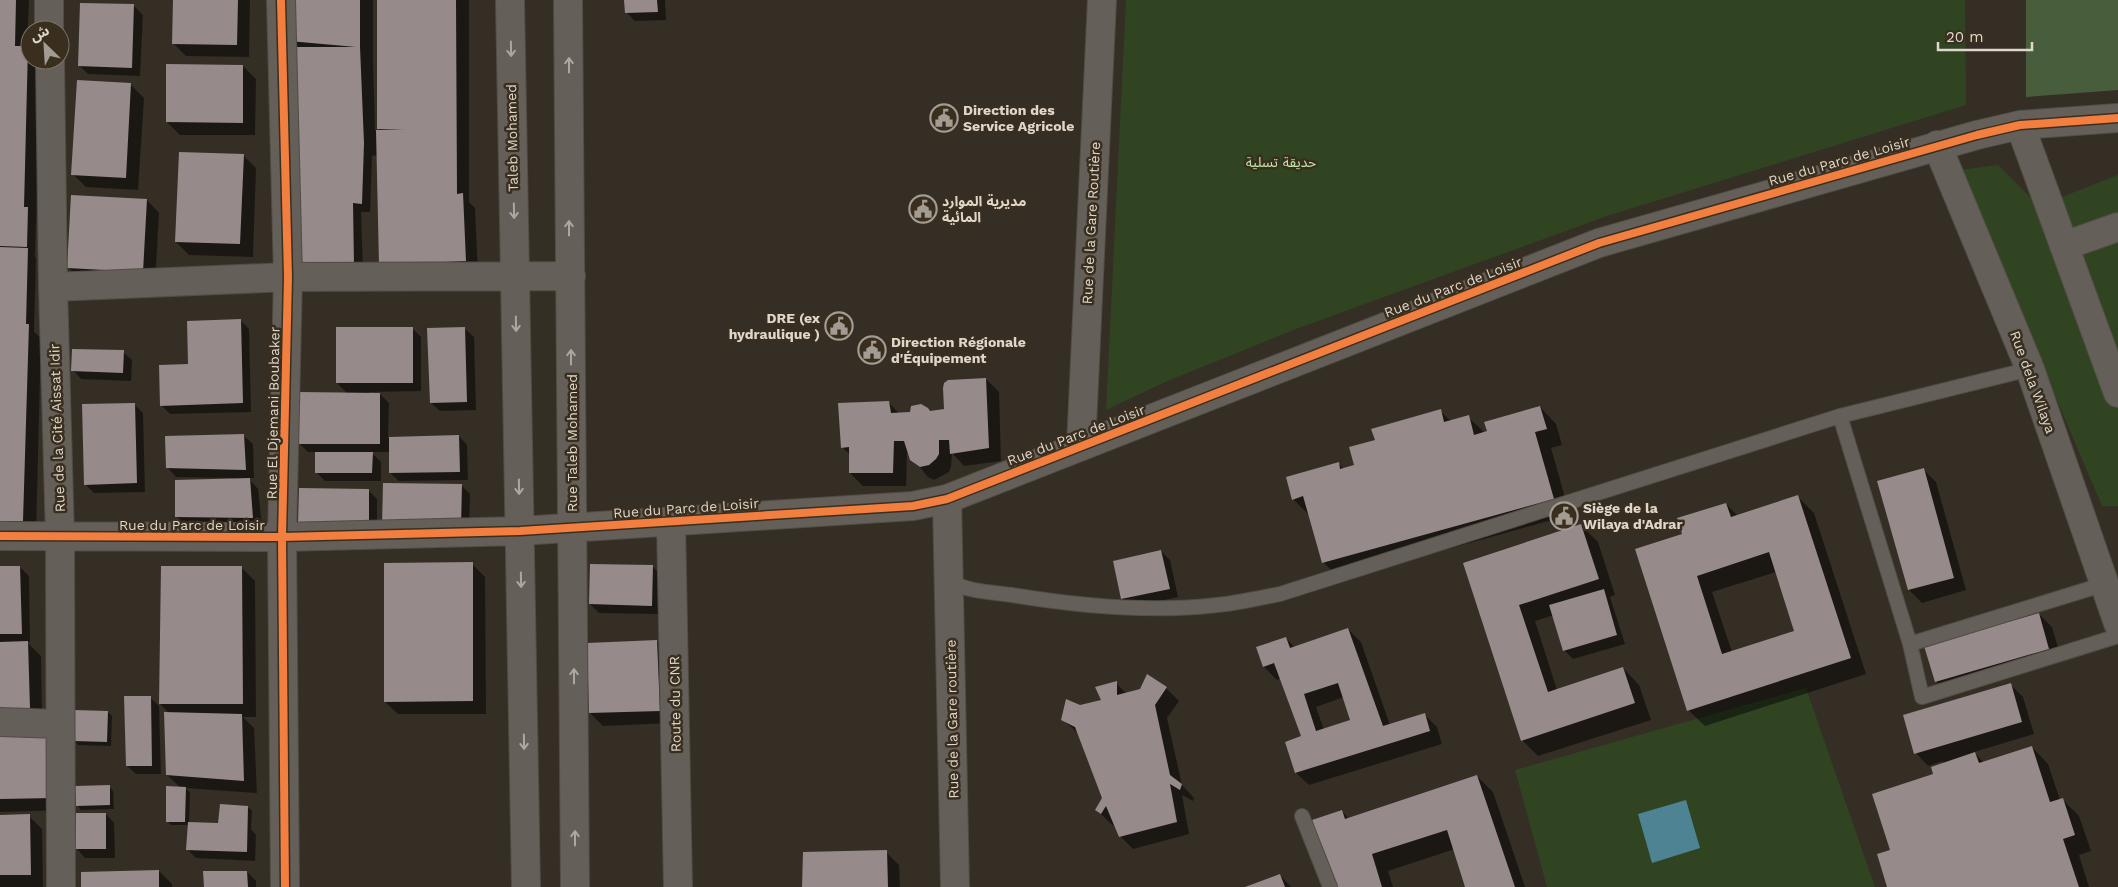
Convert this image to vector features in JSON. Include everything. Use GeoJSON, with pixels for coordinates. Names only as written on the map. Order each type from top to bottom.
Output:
{"type":"FeatureCollection","features":[{"type":"Feature","properties":{"kind":"street"},"geometry":{"type":"LineString","coordinates":[[49,0],[49,20]]}},
{"type":"Feature","properties":{"kind":"street","name":"Rue El Djemani Boubaker"},"geometry":{"type":"LineString","coordinates":[[281,0],[288,277],[282,537],[285,887]]}},
{"type":"Feature","properties":{"kind":"street","name":"Taleb Mohamed"},"geometry":{"type":"LineString","coordinates":[[510,0],[515,275]]}},
{"type":"Feature","properties":{"kind":"street","name":"Rue Taleb Mohamed"},"geometry":{"type":"LineString","coordinates":[[568,0],[575,887]]}},
{"type":"Feature","properties":{"kind":"street","name":"Rue de la Gare Routière"},"geometry":{"type":"LineString","coordinates":[[1081,446],[1102,0]]}},
{"type":"Feature","properties":{"kind":"street","name":"Rue de la Cité Aissat Idir"},"geometry":{"type":"LineString","coordinates":[[50,70],[53,287],[60,537],[61,887]]}},
{"type":"Feature","properties":{"kind":"street","name":"Rue du Parc de Loisir"},"geometry":{"type":"LineString","coordinates":[[0,536],[282,537],[520,531],[913,506],[947,499],[1599,243],[1937,145],[2020,125],[2118,118]]}},
{"type":"Feature","properties":{"kind":"street"},"geometry":{"type":"LineString","coordinates":[[2020,125],[2118,393]]}},
{"type":"Feature","properties":{"kind":"street","name":"Rue dela Wilaya"},"geometry":{"type":"LineString","coordinates":[[1937,145],[2030,369],[2118,623]]}},
{"type":"Feature","properties":{"kind":"street"},"geometry":{"type":"LineString","coordinates":[[2064,246],[2118,227]]}},
{"type":"Feature","properties":{"kind":"street"},"geometry":{"type":"LineString","coordinates":[[515,275],[526,887]]}},
{"type":"Feature","properties":{"kind":"street"},"geometry":{"type":"LineString","coordinates":[[53,287],[288,277],[571,276]]}},
{"type":"Feature","properties":{"kind":"street","name":"Rue de la Gare routière"},"geometry":{"type":"LineString","coordinates":[[947,499],[955,887]]}},
{"type":"Feature","properties":{"kind":"street","name":"Route du CNR"},"geometry":{"type":"LineString","coordinates":[[671,522],[678,887]]}},
{"type":"Feature","properties":{"kind":"street"},"geometry":{"type":"LineString","coordinates":[[0,722],[60,724]]}},
{"type":"Feature","properties":{"kind":"lane"},"geometry":{"type":"LineString","coordinates":[[949,581],[964,589],[1036,599],[1156,608],[1216,606],[1280,594],[1840,416],[2030,369]]}},
{"type":"Feature","properties":{"kind":"lane"},"geometry":{"type":"LineString","coordinates":[[1840,416],[1910,644],[1922,697],[2118,636]]}},
{"type":"Feature","properties":{"kind":"lane"},"geometry":{"type":"LineString","coordinates":[[1910,644],[2105,584]]}},
{"type":"Feature","properties":{"kind":"lane"},"geometry":{"type":"LineString","coordinates":[[1302,816],[1330,887]]}},
{"type":"Feature","properties":{"kind":"green space","name":"حديقة تسلية"},"geometry":{"type":"Polygon","coordinates":[[[1126,0],[1965,0],[1966,105],[1607,216],[1296,329],[1165,382],[1106,410],[1126,0]]]}},
{"type":"Feature","properties":{"kind":"green space"},"geometry":{"type":"Polygon","coordinates":[[[2026,0],[2118,0],[2118,90],[2026,97],[2026,0]]]}},
{"type":"Feature","properties":{"kind":"green space"},"geometry":{"type":"Polygon","coordinates":[[[1998,165],[2039,206],[2118,175],[2118,506],[2102,506],[1959,170],[1998,165]]]}},
{"type":"Feature","properties":{"kind":"green space"},"geometry":{"type":"Polygon","coordinates":[[[1806,688],[1875,887],[1547,887],[1515,770],[1806,688]]]}},
{"type":"Feature","properties":{"kind":"water"},"geometry":{"type":"Polygon","coordinates":[[[1686,800],[1700,848],[1652,863],[1638,814],[1686,800]]]}},
{"type":"Feature","properties":{"kind":"building"},"geometry":{"type":"Polygon","coordinates":[[[0,0],[16,0],[15,46],[20,46],[20,70],[27,70],[24,207],[28,207],[27,247],[0,246],[0,0]]]}},
{"type":"Feature","properties":{"kind":"building"},"geometry":{"type":"Polygon","coordinates":[[[173,0],[238,0],[237,45],[172,44],[173,0]]]}},
{"type":"Feature","properties":{"kind":"building"},"geometry":{"type":"Polygon","coordinates":[[[290,0],[360,0],[364,143],[362,204],[353,203],[354,265],[295,267],[289,47],[356,47],[289,41],[290,0]]]}},
{"type":"Feature","properties":{"kind":"building"},"geometry":{"type":"Polygon","coordinates":[[[377,0],[456,0],[457,194],[463,193],[466,261],[379,265],[376,130],[404,129],[377,129],[377,0]]]}},
{"type":"Feature","properties":{"kind":"building"},"geometry":{"type":"Polygon","coordinates":[[[624,0],[657,0],[658,12],[625,13],[624,0]]]}},
{"type":"Feature","properties":{"kind":"building"},"geometry":{"type":"Polygon","coordinates":[[[80,3],[134,4],[132,68],[78,66],[80,3]]]}},
{"type":"Feature","properties":{"kind":"building"},"geometry":{"type":"Polygon","coordinates":[[[166,64],[243,65],[243,123],[166,122],[166,64]]]}},
{"type":"Feature","properties":{"kind":"building"},"geometry":{"type":"Polygon","coordinates":[[[77,80],[131,83],[126,178],[71,175],[77,80]]]}},
{"type":"Feature","properties":{"kind":"building"},"geometry":{"type":"Polygon","coordinates":[[[179,152],[244,154],[240,244],[175,242],[179,152]]]}},
{"type":"Feature","properties":{"kind":"building"},"geometry":{"type":"Polygon","coordinates":[[[71,195],[147,199],[143,272],[67,268],[71,195]]]}},
{"type":"Feature","properties":{"kind":"building"},"geometry":{"type":"Polygon","coordinates":[[[0,247],[28,248],[26,324],[29,324],[23,521],[0,521],[0,247]]]}},
{"type":"Feature","properties":{"kind":"building"},"geometry":{"type":"Polygon","coordinates":[[[241,319],[243,403],[160,406],[159,365],[188,364],[187,321],[241,319]]]}},
{"type":"Feature","properties":{"kind":"building"},"geometry":{"type":"Polygon","coordinates":[[[336,327],[413,327],[413,383],[336,383],[336,327]]]}},
{"type":"Feature","properties":{"kind":"building"},"geometry":{"type":"Polygon","coordinates":[[[465,327],[467,402],[430,403],[427,328],[465,327]]]}},
{"type":"Feature","properties":{"kind":"building"},"geometry":{"type":"Polygon","coordinates":[[[72,349],[124,350],[123,373],[71,371],[72,349]]]}},
{"type":"Feature","properties":{"kind":"building"},"geometry":{"type":"Polygon","coordinates":[[[986,378],[989,448],[950,454],[949,440],[939,440],[939,454],[936,459],[929,465],[920,467],[910,460],[904,441],[894,441],[893,473],[849,473],[849,447],[841,448],[838,403],[889,401],[891,413],[910,412],[911,406],[921,404],[930,411],[944,409],[943,388],[944,383],[948,380],[986,378]]]}},
{"type":"Feature","properties":{"kind":"building"},"geometry":{"type":"Polygon","coordinates":[[[298,392],[380,393],[380,444],[298,444],[298,392]]]}},
{"type":"Feature","properties":{"kind":"building"},"geometry":{"type":"Polygon","coordinates":[[[135,403],[137,483],[84,485],[82,404],[135,403]]]}},
{"type":"Feature","properties":{"kind":"building"},"geometry":{"type":"Polygon","coordinates":[[[1540,406],[1547,429],[1535,432],[1554,499],[1322,563],[1303,496],[1292,500],[1286,477],[1339,462],[1340,469],[1354,465],[1349,447],[1375,440],[1371,429],[1441,409],[1444,422],[1469,415],[1474,435],[1487,431],[1484,422],[1540,406]]]}},
{"type":"Feature","properties":{"kind":"building"},"geometry":{"type":"Polygon","coordinates":[[[244,434],[246,470],[166,468],[165,436],[244,434]]]}},
{"type":"Feature","properties":{"kind":"building"},"geometry":{"type":"Polygon","coordinates":[[[459,435],[460,472],[389,473],[389,437],[459,435]]]}},
{"type":"Feature","properties":{"kind":"building"},"geometry":{"type":"Polygon","coordinates":[[[315,452],[373,452],[372,473],[315,473],[315,452]]]}},
{"type":"Feature","properties":{"kind":"building"},"geometry":{"type":"Polygon","coordinates":[[[1924,468],[1954,578],[1908,590],[1877,481],[1924,468]]]}},
{"type":"Feature","properties":{"kind":"building"},"geometry":{"type":"Polygon","coordinates":[[[250,478],[253,518],[175,517],[175,480],[250,478]]]}},
{"type":"Feature","properties":{"kind":"building"},"geometry":{"type":"Polygon","coordinates":[[[383,483],[462,484],[461,528],[382,527],[383,483]]]}},
{"type":"Feature","properties":{"kind":"building"},"geometry":{"type":"Polygon","coordinates":[[[299,488],[369,489],[369,526],[298,525],[299,488]]]}},
{"type":"Feature","properties":{"kind":"building"},"geometry":{"type":"Polygon","coordinates":[[[1798,495],[1851,658],[1687,711],[1635,549],[1682,534],[1677,518],[1726,503],[1731,517],[1798,495]],[[1769,552],[1697,576],[1722,654],[1794,631],[1769,552]]]}},
{"type":"Feature","properties":{"kind":"building"},"geometry":{"type":"Polygon","coordinates":[[[1581,524],[1599,579],[1519,605],[1548,692],[1623,667],[1635,703],[1521,741],[1463,563],[1581,524]]]}},
{"type":"Feature","properties":{"kind":"building"},"geometry":{"type":"Polygon","coordinates":[[[1161,550],[1170,589],[1121,599],[1113,561],[1161,550]]]}},
{"type":"Feature","properties":{"kind":"building"},"geometry":{"type":"Polygon","coordinates":[[[473,562],[473,701],[384,702],[384,563],[473,562]]]}},
{"type":"Feature","properties":{"kind":"building"},"geometry":{"type":"Polygon","coordinates":[[[590,564],[653,565],[652,606],[589,604],[590,564]]]}},
{"type":"Feature","properties":{"kind":"building"},"geometry":{"type":"Polygon","coordinates":[[[0,566],[20,566],[22,634],[0,634],[0,566]]]}},
{"type":"Feature","properties":{"kind":"building"},"geometry":{"type":"Polygon","coordinates":[[[161,566],[242,566],[243,704],[159,704],[161,566]]]}},
{"type":"Feature","properties":{"kind":"building"},"geometry":{"type":"Polygon","coordinates":[[[1604,589],[1617,635],[1563,651],[1549,605],[1604,589]]]}},
{"type":"Feature","properties":{"kind":"building"},"geometry":{"type":"Polygon","coordinates":[[[2039,613],[2049,649],[1935,682],[1924,646],[2039,613]]]}},
{"type":"Feature","properties":{"kind":"building"},"geometry":{"type":"Polygon","coordinates":[[[1348,628],[1383,726],[1425,713],[1430,731],[1295,773],[1285,742],[1301,736],[1274,663],[1263,667],[1256,647],[1286,637],[1290,648],[1348,628]],[[1338,683],[1304,694],[1316,731],[1350,720],[1338,683]]]}},
{"type":"Feature","properties":{"kind":"building"},"geometry":{"type":"Polygon","coordinates":[[[657,640],[660,711],[589,713],[587,643],[657,640]]]}},
{"type":"Feature","properties":{"kind":"building"},"geometry":{"type":"Polygon","coordinates":[[[28,641],[30,709],[0,709],[0,642],[28,641]]]}},
{"type":"Feature","properties":{"kind":"building"},"geometry":{"type":"Polygon","coordinates":[[[1147,674],[1167,687],[1155,705],[1170,775],[1182,784],[1180,790],[1170,784],[1177,822],[1119,837],[1106,806],[1101,814],[1095,810],[1102,798],[1075,727],[1061,720],[1066,699],[1080,705],[1101,700],[1095,687],[1117,681],[1117,695],[1140,689],[1147,674]]]}},
{"type":"Feature","properties":{"kind":"building"},"geometry":{"type":"Polygon","coordinates":[[[2011,683],[2022,722],[1914,754],[1903,715],[2011,683]]]}},
{"type":"Feature","properties":{"kind":"building"},"geometry":{"type":"Polygon","coordinates":[[[124,696],[151,696],[152,766],[126,766],[124,696]]]}},
{"type":"Feature","properties":{"kind":"building"},"geometry":{"type":"Polygon","coordinates":[[[74,710],[108,711],[107,742],[73,741],[74,710]]]}},
{"type":"Feature","properties":{"kind":"building"},"geometry":{"type":"Polygon","coordinates":[[[164,712],[242,714],[244,781],[166,775],[164,712]]]}},
{"type":"Feature","properties":{"kind":"building"},"geometry":{"type":"Polygon","coordinates":[[[54,730],[55,798],[0,799],[0,731],[54,730]]]}},
{"type":"Feature","properties":{"kind":"building"},"geometry":{"type":"Polygon","coordinates":[[[2032,746],[2050,802],[2063,798],[2075,835],[2063,839],[2079,887],[1887,887],[1877,854],[1890,850],[1872,794],[1933,774],[1931,767],[1975,752],[1979,763],[2032,746]]]}},
{"type":"Feature","properties":{"kind":"building"},"geometry":{"type":"Polygon","coordinates":[[[1477,775],[1515,887],[1465,887],[1447,830],[1372,854],[1382,887],[1335,887],[1312,820],[1342,810],[1345,819],[1477,775]]]}},
{"type":"Feature","properties":{"kind":"building"},"geometry":{"type":"Polygon","coordinates":[[[110,785],[110,805],[76,806],[75,786],[110,785]]]}},
{"type":"Feature","properties":{"kind":"building"},"geometry":{"type":"Polygon","coordinates":[[[166,786],[186,787],[185,822],[166,822],[166,786]]]}},
{"type":"Feature","properties":{"kind":"building"},"geometry":{"type":"Polygon","coordinates":[[[220,804],[248,806],[247,852],[186,850],[188,822],[218,823],[220,804]]]}},
{"type":"Feature","properties":{"kind":"building"},"geometry":{"type":"Polygon","coordinates":[[[76,813],[106,813],[106,849],[75,849],[76,813]]]}},
{"type":"Feature","properties":{"kind":"building"},"geometry":{"type":"Polygon","coordinates":[[[30,814],[31,875],[0,875],[0,815],[30,814]]]}},
{"type":"Feature","properties":{"kind":"building"},"geometry":{"type":"Polygon","coordinates":[[[887,850],[888,887],[802,887],[803,852],[887,850]]]}},
{"type":"Feature","properties":{"kind":"building"},"geometry":{"type":"Polygon","coordinates":[[[159,870],[159,887],[81,887],[81,872],[159,870]]]}},
{"type":"Feature","properties":{"kind":"building"},"geometry":{"type":"Polygon","coordinates":[[[203,871],[247,871],[248,887],[204,887],[203,871]]]}},
{"type":"Feature","properties":{"kind":"building"},"geometry":{"type":"Polygon","coordinates":[[[1280,874],[1285,887],[1245,887],[1280,874]]]}},
{"type":"Feature","properties":{"kind":"cycle path"},"geometry":{"type":"LineString","coordinates":[[281,0],[288,277],[282,537],[285,887]]}},
{"type":"Feature","properties":{"kind":"cycle path"},"geometry":{"type":"LineString","coordinates":[[0,536],[282,537],[520,531],[913,506],[947,499],[1599,243],[1977,135],[2020,125],[2118,118]]}},
{"type":"Feature","properties":{"kind":"place","name":"Direction des Service Agricole"},"geometry":{"type":"Point","coordinates":[944,118]}},
{"type":"Feature","properties":{"kind":"place","name":"مديرية الموارد المائية"},"geometry":{"type":"Point","coordinates":[923,209]}},
{"type":"Feature","properties":{"kind":"place","name":"DRE (ex hydraulique )"},"geometry":{"type":"Point","coordinates":[839,326]}},
{"type":"Feature","properties":{"kind":"place","name":"Direction Régionale d'Équipement"},"geometry":{"type":"Point","coordinates":[872,350]}},
{"type":"Feature","properties":{"kind":"place","name":"Siège de la Wilaya d'Adrar"},"geometry":{"type":"Point","coordinates":[1564,516]}}]}
